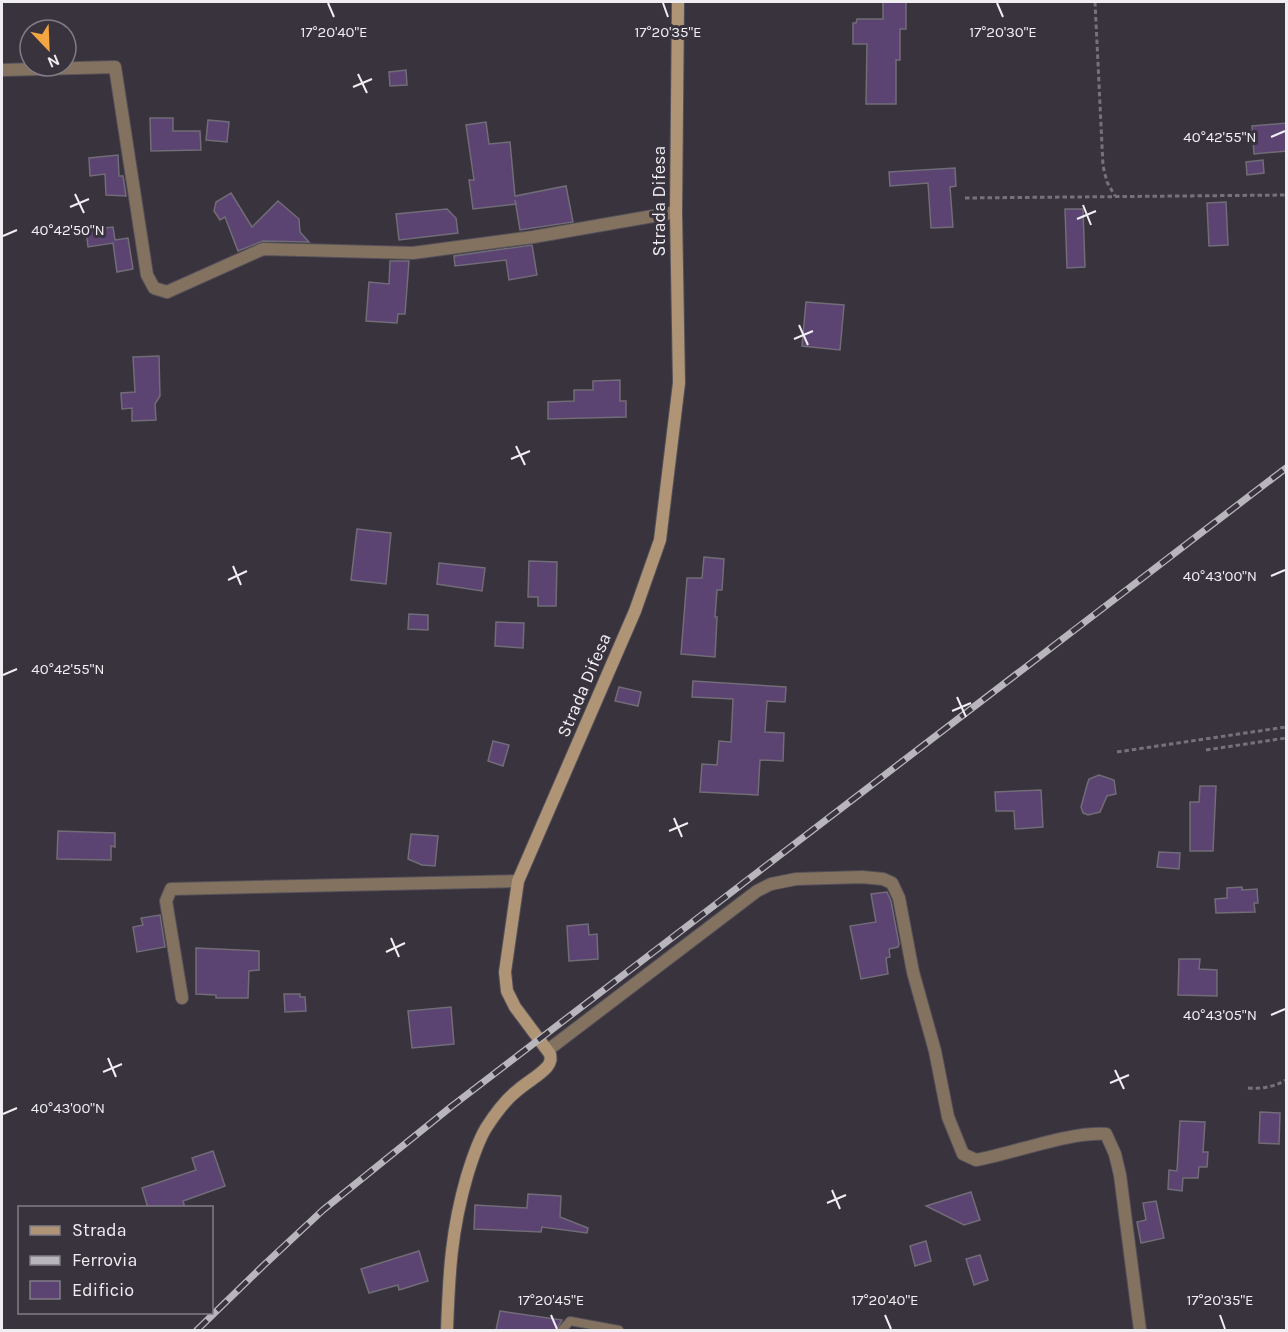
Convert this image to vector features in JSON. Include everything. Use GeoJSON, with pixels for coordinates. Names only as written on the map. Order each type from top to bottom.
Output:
{"type":"FeatureCollection","features":[{"type":"Feature","properties":{"kind":"street","name":"Strada Difesa"},"geometry":{"type":"LineString","coordinates":[[548,1050],[515,1007],[505,982],[518,881],[635,611],[660,540],[679,383],[676,212],[678,2]]}},
{"type":"Feature","properties":{"kind":"street"},"geometry":{"type":"LineString","coordinates":[[2,70],[115,67],[147,275],[154,288],[167,292],[264,249],[413,253],[533,237],[676,212]]}},
{"type":"Feature","properties":{"kind":"street"},"geometry":{"type":"LineString","coordinates":[[447,1330],[452,1236],[476,1149],[485,1129],[508,1098],[549,1065],[551,1060],[548,1050],[757,891],[771,884],[796,879],[862,877],[892,882],[899,898],[913,972],[935,1051],[948,1118],[963,1154],[976,1160],[1076,1136],[1106,1134],[1120,1175],[1140,1330]]}},
{"type":"Feature","properties":{"kind":"street"},"geometry":{"type":"LineString","coordinates":[[182,998],[166,901],[171,889],[518,881]]}},
{"type":"Feature","properties":{"kind":"lane"},"geometry":{"type":"LineString","coordinates":[[562,1330],[570,1321],[619,1330]]}},
{"type":"Feature","properties":{"kind":"path"},"geometry":{"type":"LineString","coordinates":[[1095,2],[1103,166],[1107,182],[1115,196]]}},
{"type":"Feature","properties":{"kind":"path"},"geometry":{"type":"LineString","coordinates":[[965,198],[1287,195]]}},
{"type":"Feature","properties":{"kind":"path"},"geometry":{"type":"LineString","coordinates":[[1117,752],[1287,727]]}},
{"type":"Feature","properties":{"kind":"path"},"geometry":{"type":"LineString","coordinates":[[1206,750],[1287,738]]}},
{"type":"Feature","properties":{"kind":"path"},"geometry":{"type":"LineString","coordinates":[[1248,1089],[1262,1089],[1287,1080]]}},
{"type":"Feature","properties":{"kind":"building"},"geometry":{"type":"Polygon","coordinates":[[[883,2],[906,2],[906,29],[900,29],[900,60],[896,60],[896,104],[866,104],[867,44],[853,44],[853,23],[856,23],[857,19],[883,19],[883,2]]]}},
{"type":"Feature","properties":{"kind":"building"},"geometry":{"type":"Polygon","coordinates":[[[406,70],[407,85],[390,86],[389,72],[406,70]]]}},
{"type":"Feature","properties":{"kind":"building"},"geometry":{"type":"Polygon","coordinates":[[[150,118],[173,118],[173,131],[200,131],[201,150],[151,151],[150,118]]]}},
{"type":"Feature","properties":{"kind":"building"},"geometry":{"type":"Polygon","coordinates":[[[208,120],[229,122],[227,142],[206,140],[208,120]]]}},
{"type":"Feature","properties":{"kind":"building"},"geometry":{"type":"Polygon","coordinates":[[[486,122],[489,144],[510,142],[515,196],[566,186],[573,222],[520,230],[516,204],[473,209],[469,180],[474,180],[466,125],[486,122]]]}},
{"type":"Feature","properties":{"kind":"building"},"geometry":{"type":"Polygon","coordinates":[[[1287,123],[1287,151],[1254,154],[1252,126],[1287,123]]]}},
{"type":"Feature","properties":{"kind":"building"},"geometry":{"type":"Polygon","coordinates":[[[118,155],[119,176],[123,176],[126,196],[106,195],[105,174],[90,176],[89,158],[118,155]]]}},
{"type":"Feature","properties":{"kind":"building"},"geometry":{"type":"Polygon","coordinates":[[[1263,160],[1264,173],[1247,175],[1246,162],[1263,160]]]}},
{"type":"Feature","properties":{"kind":"building"},"geometry":{"type":"Polygon","coordinates":[[[955,168],[956,186],[950,187],[953,227],[931,228],[928,183],[890,186],[889,172],[955,168]]]}},
{"type":"Feature","properties":{"kind":"building"},"geometry":{"type":"Polygon","coordinates":[[[231,193],[252,227],[278,201],[299,219],[300,232],[309,242],[263,241],[238,251],[225,217],[220,220],[214,211],[216,202],[231,193]]]}},
{"type":"Feature","properties":{"kind":"building"},"geometry":{"type":"Polygon","coordinates":[[[1226,202],[1228,245],[1209,246],[1207,203],[1226,202]]]}},
{"type":"Feature","properties":{"kind":"building"},"geometry":{"type":"Polygon","coordinates":[[[447,209],[456,218],[458,233],[399,240],[396,214],[447,209]]]}},
{"type":"Feature","properties":{"kind":"building"},"geometry":{"type":"Polygon","coordinates":[[[1065,209],[1083,209],[1085,267],[1067,268],[1065,209]]]}},
{"type":"Feature","properties":{"kind":"building"},"geometry":{"type":"Polygon","coordinates":[[[113,227],[115,240],[128,238],[133,269],[117,272],[113,243],[88,247],[86,230],[113,227]]]}},
{"type":"Feature","properties":{"kind":"building"},"geometry":{"type":"Polygon","coordinates":[[[532,245],[537,275],[509,280],[506,260],[455,266],[454,256],[532,245]]]}},
{"type":"Feature","properties":{"kind":"building"},"geometry":{"type":"Polygon","coordinates":[[[390,261],[409,261],[405,314],[398,314],[397,323],[366,321],[369,282],[389,284],[390,261]]]}},
{"type":"Feature","properties":{"kind":"building"},"geometry":{"type":"Polygon","coordinates":[[[806,302],[844,305],[840,350],[802,346],[806,302]]]}},
{"type":"Feature","properties":{"kind":"building"},"geometry":{"type":"Polygon","coordinates":[[[159,356],[160,396],[155,404],[156,420],[132,421],[132,408],[122,409],[121,393],[135,392],[133,357],[159,356]]]}},
{"type":"Feature","properties":{"kind":"building"},"geometry":{"type":"Polygon","coordinates":[[[620,380],[620,401],[626,401],[626,417],[548,419],[548,402],[574,401],[574,390],[593,390],[593,381],[620,380]]]}},
{"type":"Feature","properties":{"kind":"building"},"geometry":{"type":"Polygon","coordinates":[[[357,529],[391,533],[386,584],[351,580],[357,529]]]}},
{"type":"Feature","properties":{"kind":"building"},"geometry":{"type":"Polygon","coordinates":[[[704,557],[724,559],[722,590],[717,590],[715,657],[681,654],[687,578],[702,578],[704,557]]]}},
{"type":"Feature","properties":{"kind":"building"},"geometry":{"type":"Polygon","coordinates":[[[529,561],[557,562],[556,606],[538,606],[538,597],[528,597],[529,561]]]}},
{"type":"Feature","properties":{"kind":"building"},"geometry":{"type":"Polygon","coordinates":[[[439,563],[485,568],[482,591],[437,584],[439,563]]]}},
{"type":"Feature","properties":{"kind":"building"},"geometry":{"type":"Polygon","coordinates":[[[409,614],[428,615],[428,630],[408,629],[409,614]]]}},
{"type":"Feature","properties":{"kind":"building"},"geometry":{"type":"Polygon","coordinates":[[[496,622],[524,623],[523,648],[495,646],[496,622]]]}},
{"type":"Feature","properties":{"kind":"building"},"geometry":{"type":"Polygon","coordinates":[[[693,681],[786,687],[785,702],[767,701],[765,732],[784,733],[783,761],[760,760],[758,795],[700,792],[702,764],[717,765],[719,741],[731,742],[733,699],[692,697],[693,681]]]}},
{"type":"Feature","properties":{"kind":"building"},"geometry":{"type":"Polygon","coordinates":[[[619,687],[641,692],[638,706],[615,701],[619,687]]]}},
{"type":"Feature","properties":{"kind":"building"},"geometry":{"type":"Polygon","coordinates":[[[493,741],[509,745],[503,766],[488,761],[493,741]]]}},
{"type":"Feature","properties":{"kind":"building"},"geometry":{"type":"Polygon","coordinates":[[[1099,775],[1114,780],[1116,794],[1107,796],[1100,812],[1088,815],[1083,813],[1081,807],[1087,785],[1089,779],[1099,775]]]}},
{"type":"Feature","properties":{"kind":"building"},"geometry":{"type":"Polygon","coordinates":[[[1200,786],[1216,786],[1213,851],[1190,851],[1190,802],[1199,802],[1200,786]]]}},
{"type":"Feature","properties":{"kind":"building"},"geometry":{"type":"Polygon","coordinates":[[[1041,790],[1043,827],[1015,829],[1014,811],[996,811],[995,792],[1041,790]]]}},
{"type":"Feature","properties":{"kind":"building"},"geometry":{"type":"Polygon","coordinates":[[[58,831],[115,833],[115,847],[111,846],[111,860],[57,859],[58,831]]]}},
{"type":"Feature","properties":{"kind":"building"},"geometry":{"type":"Polygon","coordinates":[[[411,834],[438,836],[435,866],[422,865],[408,859],[411,834]]]}},
{"type":"Feature","properties":{"kind":"building"},"geometry":{"type":"Polygon","coordinates":[[[1159,852],[1180,853],[1179,869],[1157,867],[1159,852]]]}},
{"type":"Feature","properties":{"kind":"building"},"geometry":{"type":"Polygon","coordinates":[[[1242,887],[1242,890],[1257,889],[1258,903],[1254,903],[1255,912],[1216,913],[1215,899],[1227,898],[1227,888],[1242,887]]]}},
{"type":"Feature","properties":{"kind":"building"},"geometry":{"type":"Polygon","coordinates":[[[887,892],[891,901],[899,944],[898,947],[889,949],[890,957],[886,958],[888,974],[861,979],[850,926],[876,922],[871,894],[887,892]]]}},
{"type":"Feature","properties":{"kind":"building"},"geometry":{"type":"Polygon","coordinates":[[[160,915],[165,947],[137,952],[133,927],[143,925],[141,918],[160,915]]]}},
{"type":"Feature","properties":{"kind":"building"},"geometry":{"type":"Polygon","coordinates":[[[588,924],[589,935],[597,934],[598,959],[569,961],[567,926],[588,924]]]}},
{"type":"Feature","properties":{"kind":"building"},"geometry":{"type":"Polygon","coordinates":[[[196,948],[259,951],[259,970],[249,971],[248,998],[216,998],[216,995],[196,994],[196,948]]]}},
{"type":"Feature","properties":{"kind":"building"},"geometry":{"type":"Polygon","coordinates":[[[1179,959],[1200,959],[1199,969],[1217,970],[1217,996],[1178,995],[1179,959]]]}},
{"type":"Feature","properties":{"kind":"building"},"geometry":{"type":"Polygon","coordinates":[[[284,994],[300,994],[300,997],[305,997],[306,1011],[285,1012],[284,994]]]}},
{"type":"Feature","properties":{"kind":"building"},"geometry":{"type":"Polygon","coordinates":[[[451,1007],[454,1044],[412,1048],[408,1011],[451,1007]]]}},
{"type":"Feature","properties":{"kind":"building"},"geometry":{"type":"Polygon","coordinates":[[[1260,1112],[1280,1113],[1279,1144],[1259,1143],[1260,1112]]]}},
{"type":"Feature","properties":{"kind":"building"},"geometry":{"type":"Polygon","coordinates":[[[1180,1121],[1205,1122],[1203,1152],[1208,1152],[1207,1167],[1199,1167],[1198,1178],[1183,1178],[1182,1191],[1168,1189],[1169,1170],[1177,1171],[1180,1121]]]}},
{"type":"Feature","properties":{"kind":"building"},"geometry":{"type":"Polygon","coordinates":[[[213,1151],[225,1186],[183,1201],[184,1206],[147,1206],[142,1188],[196,1170],[192,1158],[213,1151]]]}},
{"type":"Feature","properties":{"kind":"building"},"geometry":{"type":"Polygon","coordinates":[[[971,1192],[980,1220],[964,1225],[926,1206],[971,1192]]]}},
{"type":"Feature","properties":{"kind":"building"},"geometry":{"type":"Polygon","coordinates":[[[528,1194],[561,1196],[560,1217],[588,1228],[587,1233],[542,1227],[541,1232],[474,1229],[475,1205],[527,1208],[528,1194]]]}},
{"type":"Feature","properties":{"kind":"building"},"geometry":{"type":"Polygon","coordinates":[[[1156,1201],[1164,1238],[1141,1243],[1137,1222],[1146,1220],[1143,1203],[1156,1201]]]}},
{"type":"Feature","properties":{"kind":"building"},"geometry":{"type":"Polygon","coordinates":[[[926,1241],[931,1261],[915,1266],[910,1246],[926,1241]]]}},
{"type":"Feature","properties":{"kind":"building"},"geometry":{"type":"Polygon","coordinates":[[[419,1251],[428,1281],[399,1290],[398,1285],[369,1293],[361,1269],[419,1251]]]}},
{"type":"Feature","properties":{"kind":"building"},"geometry":{"type":"Polygon","coordinates":[[[980,1255],[988,1280],[974,1285],[966,1259],[980,1255]]]}},
{"type":"Feature","properties":{"kind":"building"},"geometry":{"type":"Polygon","coordinates":[[[500,1311],[562,1320],[556,1330],[496,1330],[500,1311]]]}},
{"type":"Feature","properties":{"kind":"railway"},"geometry":{"type":"LineString","coordinates":[[197,1330],[323,1210],[452,1106],[1286,468]]}}]}
